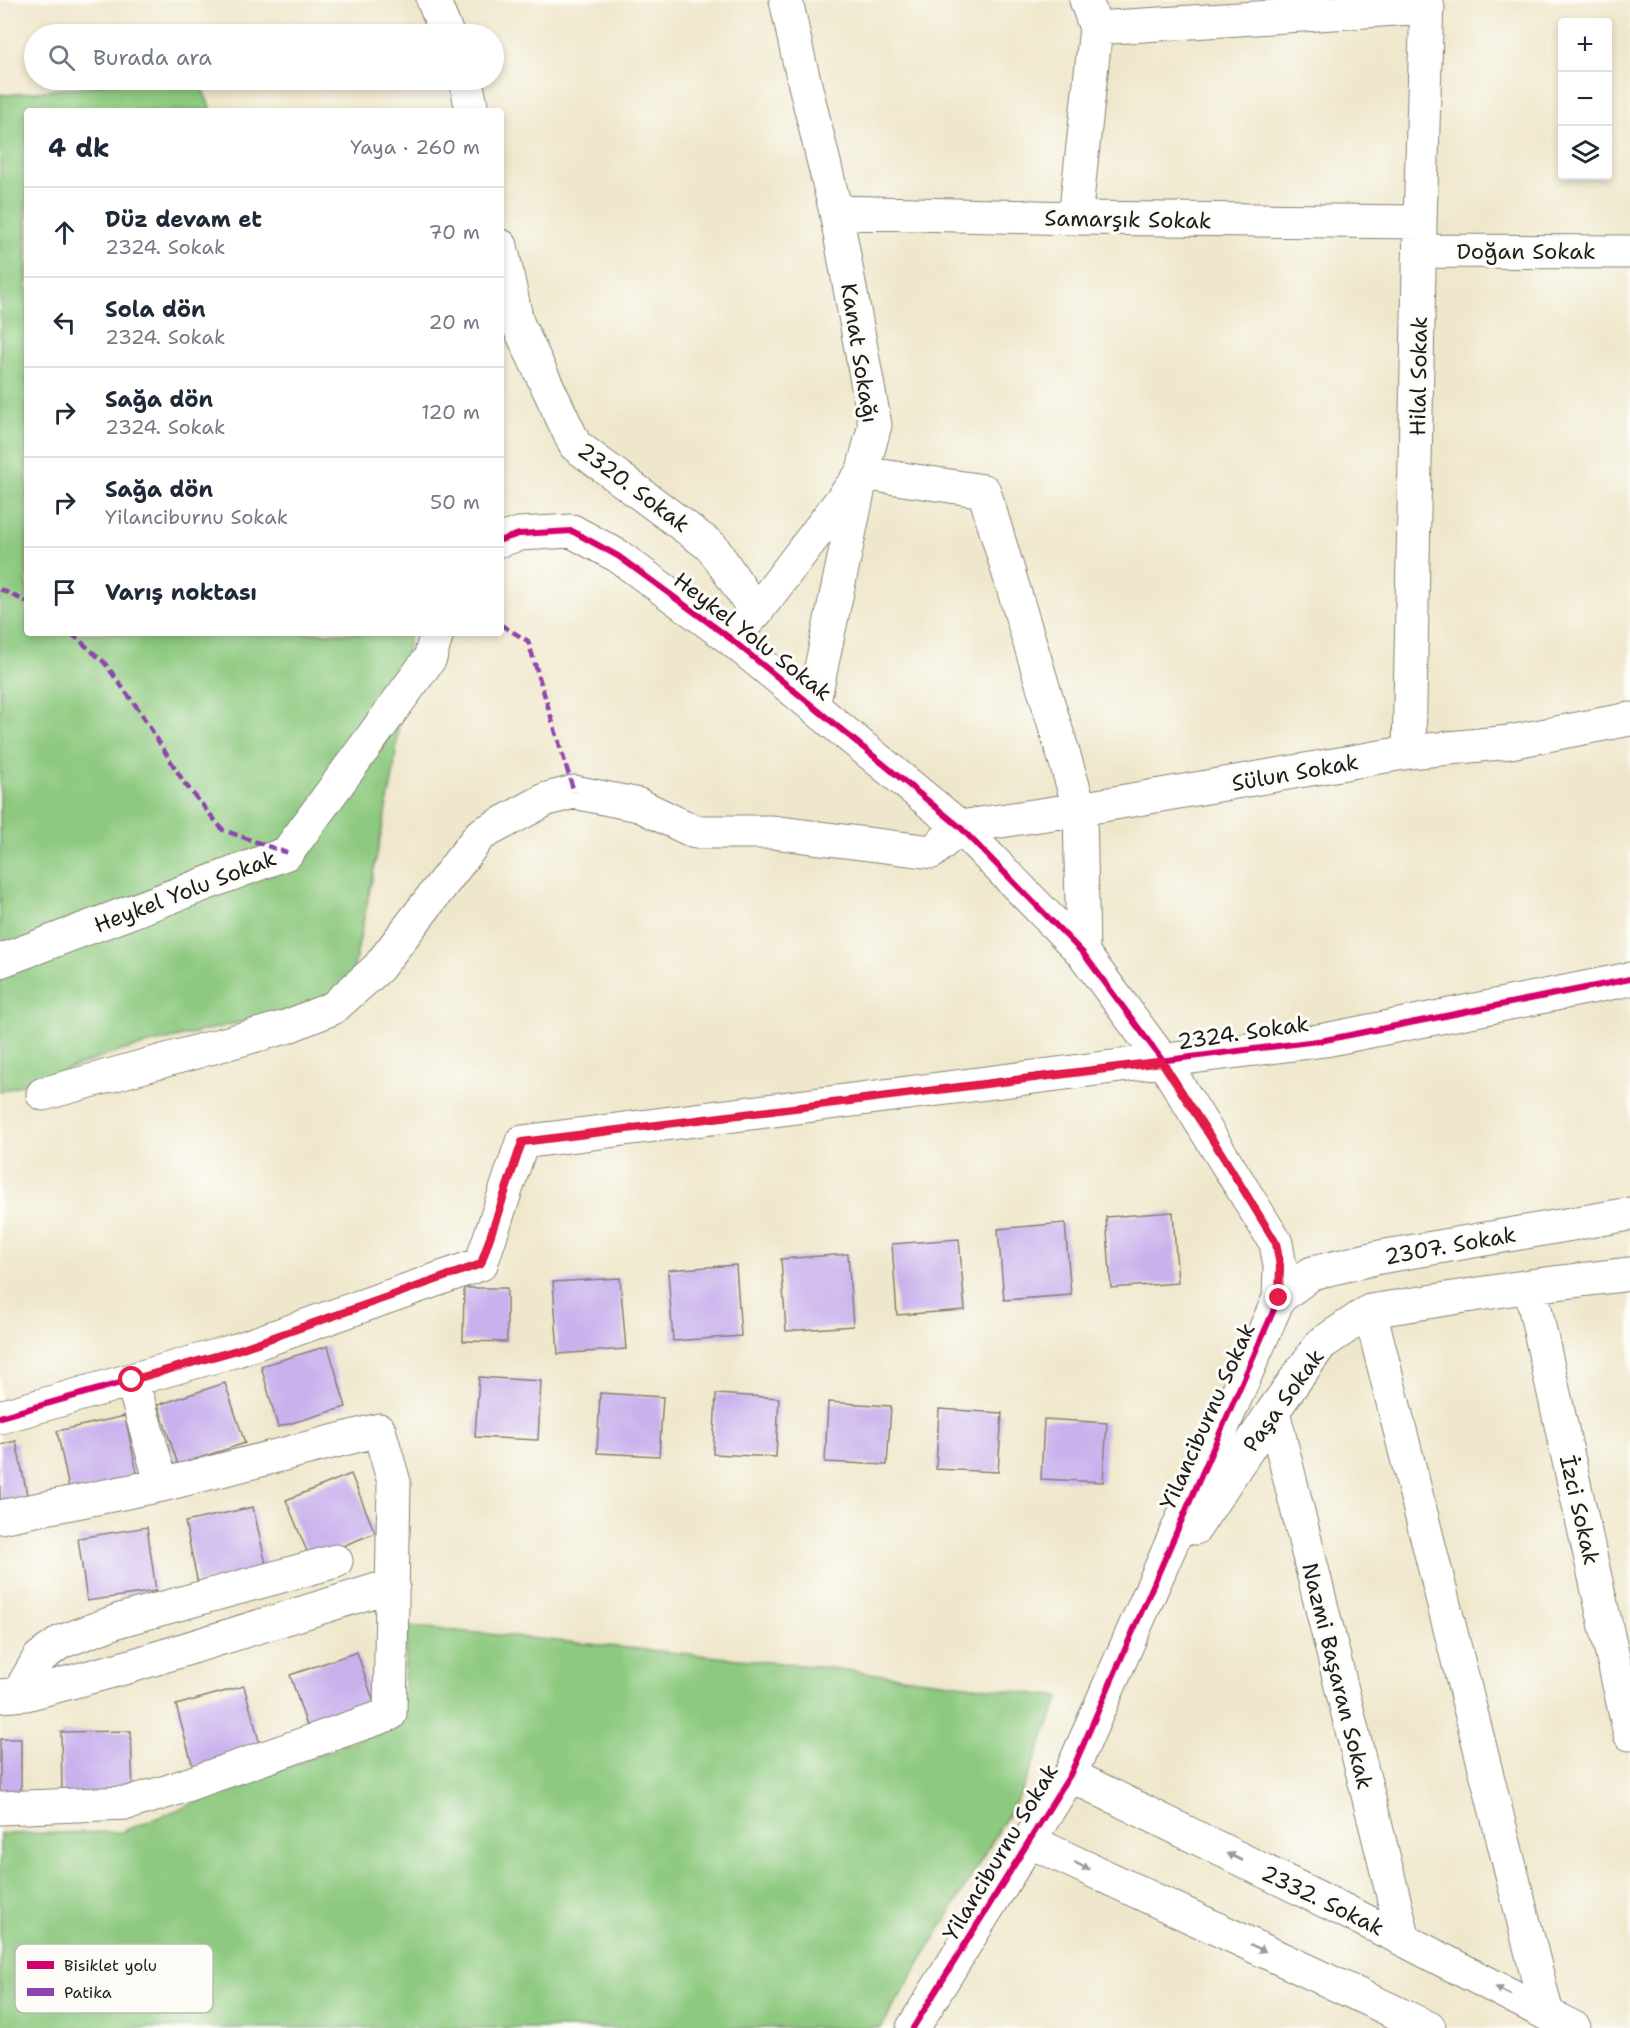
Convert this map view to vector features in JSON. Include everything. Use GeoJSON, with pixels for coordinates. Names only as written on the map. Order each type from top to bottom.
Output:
{"type":"FeatureCollection","features":[{"type":"Feature","properties":{"kind":"street"},"geometry":{"type":"LineString","coordinates":[[433,0],[443,24]]}},
{"type":"Feature","properties":{"kind":"street","name":"Kanat Sokağı"},"geometry":{"type":"LineString","coordinates":[[786,0],[836,212],[875,425],[862,472],[813,706]]}},
{"type":"Feature","properties":{"kind":"street"},"geometry":{"type":"LineString","coordinates":[[1256,18],[1286,0]]}},
{"type":"Feature","properties":{"kind":"street"},"geometry":{"type":"LineString","coordinates":[[1075,218],[1091,14],[1256,18],[1427,3]]}},
{"type":"Feature","properties":{"kind":"street","name":"Hilal Sokak"},"geometry":{"type":"LineString","coordinates":[[1409,752],[1427,3]]}},
{"type":"Feature","properties":{"kind":"street"},"geometry":{"type":"LineString","coordinates":[[468,90],[471,108]]}},
{"type":"Feature","properties":{"kind":"street","name":"Samarşık Sokak"},"geometry":{"type":"LineString","coordinates":[[836,212],[1075,218],[1421,237]]}},
{"type":"Feature","properties":{"kind":"street","name":"Doğan Sokak"},"geometry":{"type":"LineString","coordinates":[[1421,237],[1630,252]]}},
{"type":"Feature","properties":{"kind":"street","name":"2320. Sokak"},"geometry":{"type":"LineString","coordinates":[[504,260],[517,322],[575,445],[712,547],[756,612]]}},
{"type":"Feature","properties":{"kind":"street"},"geometry":{"type":"LineString","coordinates":[[731,639],[756,612],[862,472],[984,490],[1080,809],[1083,953]]}},
{"type":"Feature","properties":{"kind":"street","name":"Heykel Yolu Sokak"},"geometry":{"type":"LineString","coordinates":[[504,539],[519,534],[572,531],[618,556],[731,639],[960,827]]}},
{"type":"Feature","properties":{"kind":"street","name":"Heykel Yolu Sokak"},"geometry":{"type":"LineString","coordinates":[[0,961],[287,853],[430,658],[436,636]]}},
{"type":"Feature","properties":{"kind":"street","name":"Sülun Sokak"},"geometry":{"type":"LineString","coordinates":[[960,827],[1080,809],[1409,752],[1510,742],[1630,719]]}},
{"type":"Feature","properties":{"kind":"street"},"geometry":{"type":"LineString","coordinates":[[43,1094],[286,1027],[333,1008],[378,968],[480,835],[547,799],[574,792],[639,805],[695,832],[772,832],[932,852],[960,827]]}},
{"type":"Feature","properties":{"kind":"street","name":"Yilanciburnu Sokak"},"geometry":{"type":"LineString","coordinates":[[913,2028],[1070,1775],[1279,1298],[1280,1266],[1276,1243],[1162,1062],[1083,953],[960,827]]}},
{"type":"Feature","properties":{"kind":"street","name":"2324. Sokak"},"geometry":{"type":"LineString","coordinates":[[0,1417],[237,1350],[481,1264],[522,1142],[1325,1040],[1630,979]]}},
{"type":"Feature","properties":{"kind":"street","name":"2307. Sokak"},"geometry":{"type":"LineString","coordinates":[[1279,1298],[1312,1273],[1380,1257],[1630,1214]]}},
{"type":"Feature","properties":{"kind":"street","name":"Paşa Sokak"},"geometry":{"type":"LineString","coordinates":[[1145,1602],[1273,1411],[1321,1344],[1370,1311],[1530,1286],[1630,1274]]}},
{"type":"Feature","properties":{"kind":"street","name":"İzci Sokak"},"geometry":{"type":"LineString","coordinates":[[1530,1286],[1630,1734]]}},
{"type":"Feature","properties":{"kind":"street"},"geometry":{"type":"LineString","coordinates":[[1370,1311],[1561,2021]]}},
{"type":"Feature","properties":{"kind":"street"},"geometry":{"type":"LineString","coordinates":[[132,1380],[162,1485]]}},
{"type":"Feature","properties":{"kind":"street","name":"Nazmi Başaran Sokak"},"geometry":{"type":"LineString","coordinates":[[1273,1411],[1404,1940]]}},
{"type":"Feature","properties":{"kind":"street"},"geometry":{"type":"LineString","coordinates":[[0,1517],[162,1485],[379,1430],[394,1482],[390,1714],[169,1791],[128,1803],[0,1808]]}},
{"type":"Feature","properties":{"kind":"street"},"geometry":{"type":"LineString","coordinates":[[13,1695],[24,1684],[39,1658],[61,1642],[120,1620],[336,1561]]}},
{"type":"Feature","properties":{"kind":"street"},"geometry":{"type":"LineString","coordinates":[[13,1695],[131,1666],[393,1585]]}},
{"type":"Feature","properties":{"kind":"street","name":"2332. Sokak"},"geometry":{"type":"LineString","coordinates":[[1070,1775],[1404,1940],[1561,2021]]}},
{"type":"Feature","properties":{"kind":"street"},"geometry":{"type":"LineString","coordinates":[[1029,1841],[1429,2028]]}},
{"type":"Feature","properties":{"kind":"green space"},"geometry":{"type":"Polygon","coordinates":[[[52,90],[203,90],[211,108],[24,108],[24,636],[409,636],[393,776],[348,996],[121,1051],[0,1092],[0,94],[52,90]]]}},
{"type":"Feature","properties":{"kind":"green space"},"geometry":{"type":"Polygon","coordinates":[[[407,1626],[830,1668],[1060,1697],[1021,1793],[881,2028],[0,2028],[0,1834],[121,1832],[402,1722],[407,1626]]]}},
{"type":"Feature","properties":{"kind":"building"},"geometry":{"type":"Polygon","coordinates":[[[1173,1212],[1178,1283],[1111,1288],[1106,1217],[1173,1212]]]}},
{"type":"Feature","properties":{"kind":"building"},"geometry":{"type":"Polygon","coordinates":[[[1065,1223],[1071,1295],[1004,1300],[998,1229],[1065,1223]]]}},
{"type":"Feature","properties":{"kind":"building"},"geometry":{"type":"Polygon","coordinates":[[[959,1239],[965,1310],[897,1315],[892,1244],[959,1239]]]}},
{"type":"Feature","properties":{"kind":"building"},"geometry":{"type":"Polygon","coordinates":[[[848,1254],[853,1326],[786,1331],[781,1259],[848,1254]]]}},
{"type":"Feature","properties":{"kind":"building"},"geometry":{"type":"Polygon","coordinates":[[[736,1265],[741,1336],[673,1341],[668,1270],[736,1265]]]}},
{"type":"Feature","properties":{"kind":"building"},"geometry":{"type":"Polygon","coordinates":[[[620,1278],[626,1349],[558,1354],[553,1282],[620,1278]]]}},
{"type":"Feature","properties":{"kind":"building"},"geometry":{"type":"Polygon","coordinates":[[[464,1288],[507,1288],[507,1342],[463,1341],[464,1288]]]}},
{"type":"Feature","properties":{"kind":"building"},"geometry":{"type":"Polygon","coordinates":[[[328,1346],[346,1407],[278,1427],[261,1366],[328,1346]]]}},
{"type":"Feature","properties":{"kind":"building"},"geometry":{"type":"Polygon","coordinates":[[[479,1377],[541,1381],[538,1440],[475,1437],[479,1377]]]}},
{"type":"Feature","properties":{"kind":"building"},"geometry":{"type":"Polygon","coordinates":[[[225,1383],[245,1443],[178,1465],[158,1405],[225,1383]]]}},
{"type":"Feature","properties":{"kind":"building"},"geometry":{"type":"Polygon","coordinates":[[[600,1393],[663,1397],[659,1456],[597,1453],[600,1393]]]}},
{"type":"Feature","properties":{"kind":"building"},"geometry":{"type":"Polygon","coordinates":[[[716,1394],[779,1398],[776,1457],[713,1454],[716,1394]]]}},
{"type":"Feature","properties":{"kind":"building"},"geometry":{"type":"Polygon","coordinates":[[[828,1402],[891,1406],[887,1465],[825,1462],[828,1402]]]}},
{"type":"Feature","properties":{"kind":"building"},"geometry":{"type":"Polygon","coordinates":[[[939,1409],[1002,1413],[998,1472],[936,1469],[939,1409]]]}},
{"type":"Feature","properties":{"kind":"building"},"geometry":{"type":"Polygon","coordinates":[[[125,1416],[138,1478],[70,1493],[57,1431],[125,1416]]]}},
{"type":"Feature","properties":{"kind":"building"},"geometry":{"type":"Polygon","coordinates":[[[1044,1419],[1107,1423],[1103,1482],[1041,1479],[1044,1419]]]}},
{"type":"Feature","properties":{"kind":"building"},"geometry":{"type":"Polygon","coordinates":[[[16,1441],[29,1504],[0,1510],[0,1445],[16,1441]]]}},
{"type":"Feature","properties":{"kind":"building"},"geometry":{"type":"Polygon","coordinates":[[[351,1474],[375,1533],[310,1559],[286,1500],[351,1474]]]}},
{"type":"Feature","properties":{"kind":"building"},"geometry":{"type":"Polygon","coordinates":[[[253,1507],[267,1569],[198,1584],[185,1522],[253,1507]]]}},
{"type":"Feature","properties":{"kind":"building"},"geometry":{"type":"Polygon","coordinates":[[[147,1527],[156,1591],[87,1601],[78,1538],[147,1527]]]}},
{"type":"Feature","properties":{"kind":"building"},"geometry":{"type":"Polygon","coordinates":[[[357,1652],[377,1712],[310,1735],[290,1675],[357,1652]]]}},
{"type":"Feature","properties":{"kind":"building"},"geometry":{"type":"Polygon","coordinates":[[[244,1686],[261,1748],[193,1767],[176,1705],[244,1686]]]}},
{"type":"Feature","properties":{"kind":"building"},"geometry":{"type":"Polygon","coordinates":[[[131,1731],[133,1794],[62,1796],[61,1732],[131,1731]]]}},
{"type":"Feature","properties":{"kind":"building"},"geometry":{"type":"Polygon","coordinates":[[[0,1739],[21,1739],[21,1803],[0,1803],[0,1739]]]}},
{"type":"Feature","properties":{"kind":"marked path"},"geometry":{"type":"LineString","coordinates":[[0,589],[24,601]]}},
{"type":"Feature","properties":{"kind":"marked path"},"geometry":{"type":"LineString","coordinates":[[504,627],[528,641],[574,792]]}},
{"type":"Feature","properties":{"kind":"marked path"},"geometry":{"type":"LineString","coordinates":[[74,636],[104,662],[139,710],[185,784],[223,830],[287,853]]}},
{"type":"Feature","properties":{"kind":"cycle path"},"geometry":{"type":"LineString","coordinates":[[504,539],[519,534],[572,531],[618,556],[731,639],[960,827],[1083,953],[1163,1061],[1276,1243],[1280,1266],[1279,1298],[1070,1775],[913,2028]]}},
{"type":"Feature","properties":{"kind":"cycle path"},"geometry":{"type":"LineString","coordinates":[[0,1417],[237,1350],[481,1264],[522,1142],[1325,1040],[1630,979]]}},
{"type":"Feature","properties":{"kind":"route"},"geometry":{"type":"LineString","coordinates":[[132,1380],[237,1350],[481,1264],[522,1142],[1162,1062],[1276,1243],[1280,1266],[1279,1298]]}}]}
